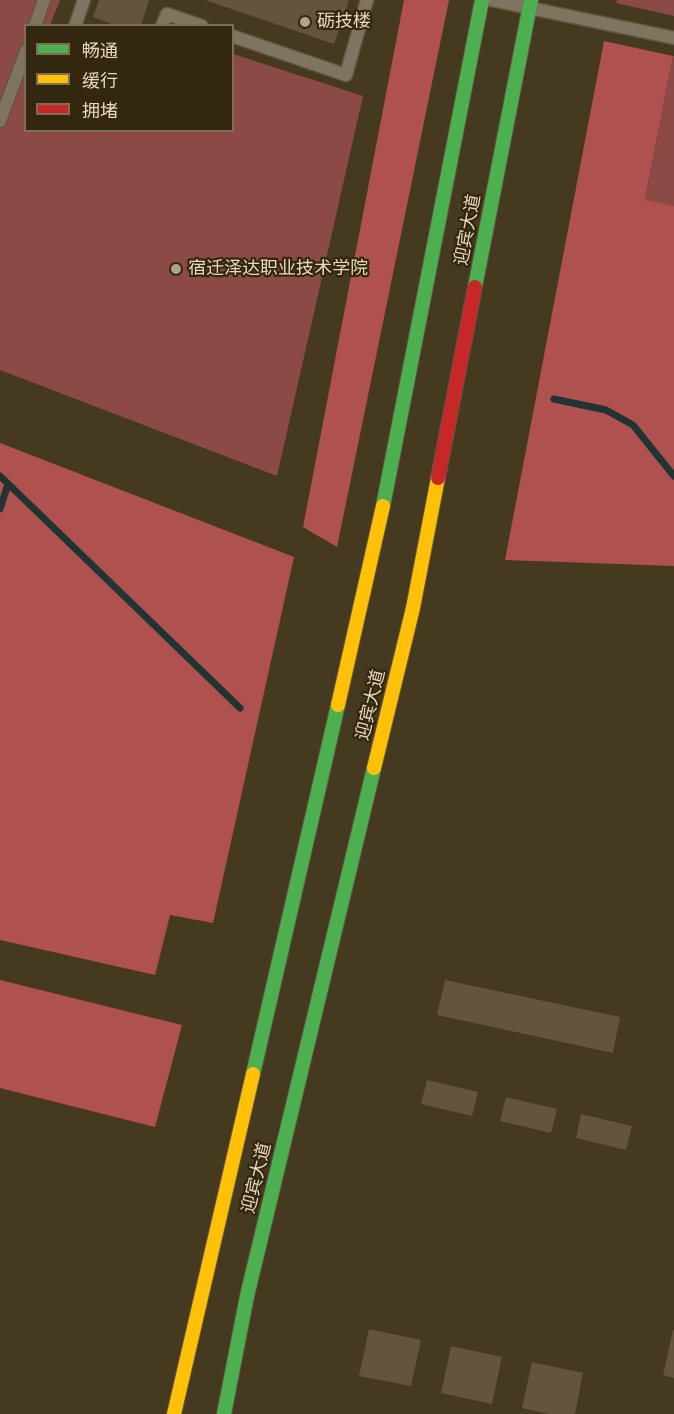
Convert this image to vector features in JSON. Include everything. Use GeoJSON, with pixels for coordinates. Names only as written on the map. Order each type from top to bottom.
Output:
{"type":"FeatureCollection","features":[{"type":"Feature","properties":{"kind":"highway","name":"迎宾大道"},"geometry":{"type":"LineString","coordinates":[[174,1414],[376,540],[482,0]]}},
{"type":"Feature","properties":{"kind":"highway","name":"迎宾大道"},"geometry":{"type":"LineString","coordinates":[[224,1414],[249,1285],[413,608],[531,4]]}},
{"type":"Feature","properties":{"kind":"lane"},"geometry":{"type":"LineString","coordinates":[[36,24],[44,0]]}},
{"type":"Feature","properties":{"kind":"lane"},"geometry":{"type":"LineString","coordinates":[[76,24],[84,0]]}},
{"type":"Feature","properties":{"kind":"lane"},"geometry":{"type":"LineString","coordinates":[[234,37],[346,75],[367,0]]}},
{"type":"Feature","properties":{"kind":"lane"},"geometry":{"type":"LineString","coordinates":[[491,0],[531,4],[674,38]]}},
{"type":"Feature","properties":{"kind":"lane"},"geometry":{"type":"LineString","coordinates":[[163,24],[167,14],[196,24]]}},
{"type":"Feature","properties":{"kind":"lane"},"geometry":{"type":"LineString","coordinates":[[0,121],[24,56]]}},
{"type":"Feature","properties":{"kind":"shaded area","name":"宿迁泽达职业技术学院"},"geometry":{"type":"Polygon","coordinates":[[[0,0],[60,0],[50,24],[24,24],[24,132],[234,132],[234,54],[363,96],[277,476],[0,370],[0,0]]]}},
{"type":"Feature","properties":{"kind":"shaded area"},"geometry":{"type":"Polygon","coordinates":[[[404,0],[449,0],[337,547],[303,527],[404,0]]]}},
{"type":"Feature","properties":{"kind":"shaded area"},"geometry":{"type":"Polygon","coordinates":[[[617,0],[674,0],[674,16],[616,3],[617,0]]]}},
{"type":"Feature","properties":{"kind":"shaded area"},"geometry":{"type":"Polygon","coordinates":[[[604,41],[673,56],[645,200],[674,206],[674,566],[505,560],[604,41]]]}},
{"type":"Feature","properties":{"kind":"shaded area"},"geometry":{"type":"Polygon","coordinates":[[[674,56],[674,206],[645,201],[674,56]]]}},
{"type":"Feature","properties":{"kind":"shaded area"},"geometry":{"type":"Polygon","coordinates":[[[0,443],[294,557],[213,923],[170,915],[155,975],[0,940],[0,443]]]}},
{"type":"Feature","properties":{"kind":"shaded area"},"geometry":{"type":"Polygon","coordinates":[[[0,980],[182,1025],[155,1127],[0,1088],[0,980]]]}},
{"type":"Feature","properties":{"kind":"building"},"geometry":{"type":"Polygon","coordinates":[[[99,0],[149,0],[142,24],[112,24],[93,17],[99,0]]]}},
{"type":"Feature","properties":{"kind":"building","name":"砺技楼"},"geometry":{"type":"Polygon","coordinates":[[[205,0],[349,0],[334,44],[205,0]]]}},
{"type":"Feature","properties":{"kind":"building"},"geometry":{"type":"Polygon","coordinates":[[[445,980],[620,1017],[613,1053],[437,1015],[445,980]]]}},
{"type":"Feature","properties":{"kind":"building"},"geometry":{"type":"Polygon","coordinates":[[[427,1080],[478,1092],[472,1116],[421,1104],[427,1080]]]}},
{"type":"Feature","properties":{"kind":"building"},"geometry":{"type":"Polygon","coordinates":[[[506,1097],[557,1109],[551,1133],[500,1121],[506,1097]]]}},
{"type":"Feature","properties":{"kind":"building"},"geometry":{"type":"Polygon","coordinates":[[[581,1114],[632,1126],[626,1150],[576,1138],[581,1114]]]}},
{"type":"Feature","properties":{"kind":"building"},"geometry":{"type":"Polygon","coordinates":[[[369,1329],[421,1340],[411,1386],[359,1376],[369,1329]]]}},
{"type":"Feature","properties":{"kind":"building"},"geometry":{"type":"Polygon","coordinates":[[[674,1330],[674,1378],[663,1375],[674,1330]]]}},
{"type":"Feature","properties":{"kind":"building"},"geometry":{"type":"Polygon","coordinates":[[[451,1346],[502,1357],[492,1404],[441,1393],[451,1346]]]}},
{"type":"Feature","properties":{"kind":"building"},"geometry":{"type":"Polygon","coordinates":[[[532,1362],[583,1373],[575,1414],[549,1414],[522,1408],[532,1362]]]}},
{"type":"Feature","properties":{"kind":"waterway"},"geometry":{"type":"LineString","coordinates":[[554,399],[606,410],[633,425],[674,476]]}},
{"type":"Feature","properties":{"kind":"waterway"},"geometry":{"type":"LineString","coordinates":[[0,476],[240,708]]}},
{"type":"Feature","properties":{"kind":"waterway"},"geometry":{"type":"LineString","coordinates":[[0,509],[8,484]]}},
{"type":"Feature","properties":{"kind":"traffic: fast"},"geometry":{"type":"LineString","coordinates":[[383,506],[482,0]]}},
{"type":"Feature","properties":{"kind":"traffic: fast"},"geometry":{"type":"LineString","coordinates":[[475,287],[531,0]]}},
{"type":"Feature","properties":{"kind":"traffic: fast"},"geometry":{"type":"LineString","coordinates":[[253,1074],[338,705]]}},
{"type":"Feature","properties":{"kind":"traffic: fast"},"geometry":{"type":"LineString","coordinates":[[224,1414],[247,1296],[374,768]]}},
{"type":"Feature","properties":{"kind":"traffic: slow"},"geometry":{"type":"LineString","coordinates":[[374,768],[413,608],[438,478]]}},
{"type":"Feature","properties":{"kind":"traffic: slow"},"geometry":{"type":"LineString","coordinates":[[338,705],[383,506]]}},
{"type":"Feature","properties":{"kind":"traffic: slow"},"geometry":{"type":"LineString","coordinates":[[174,1414],[253,1074]]}},
{"type":"Feature","properties":{"kind":"traffic: jam"},"geometry":{"type":"LineString","coordinates":[[438,478],[475,287]]}},
{"type":"Feature","properties":{"kind":"place","name":"砺技楼"},"geometry":{"type":"Point","coordinates":[305,22]}},
{"type":"Feature","properties":{"kind":"place","name":"宿迁泽达职业技术学院"},"geometry":{"type":"Point","coordinates":[176,269]}}]}
